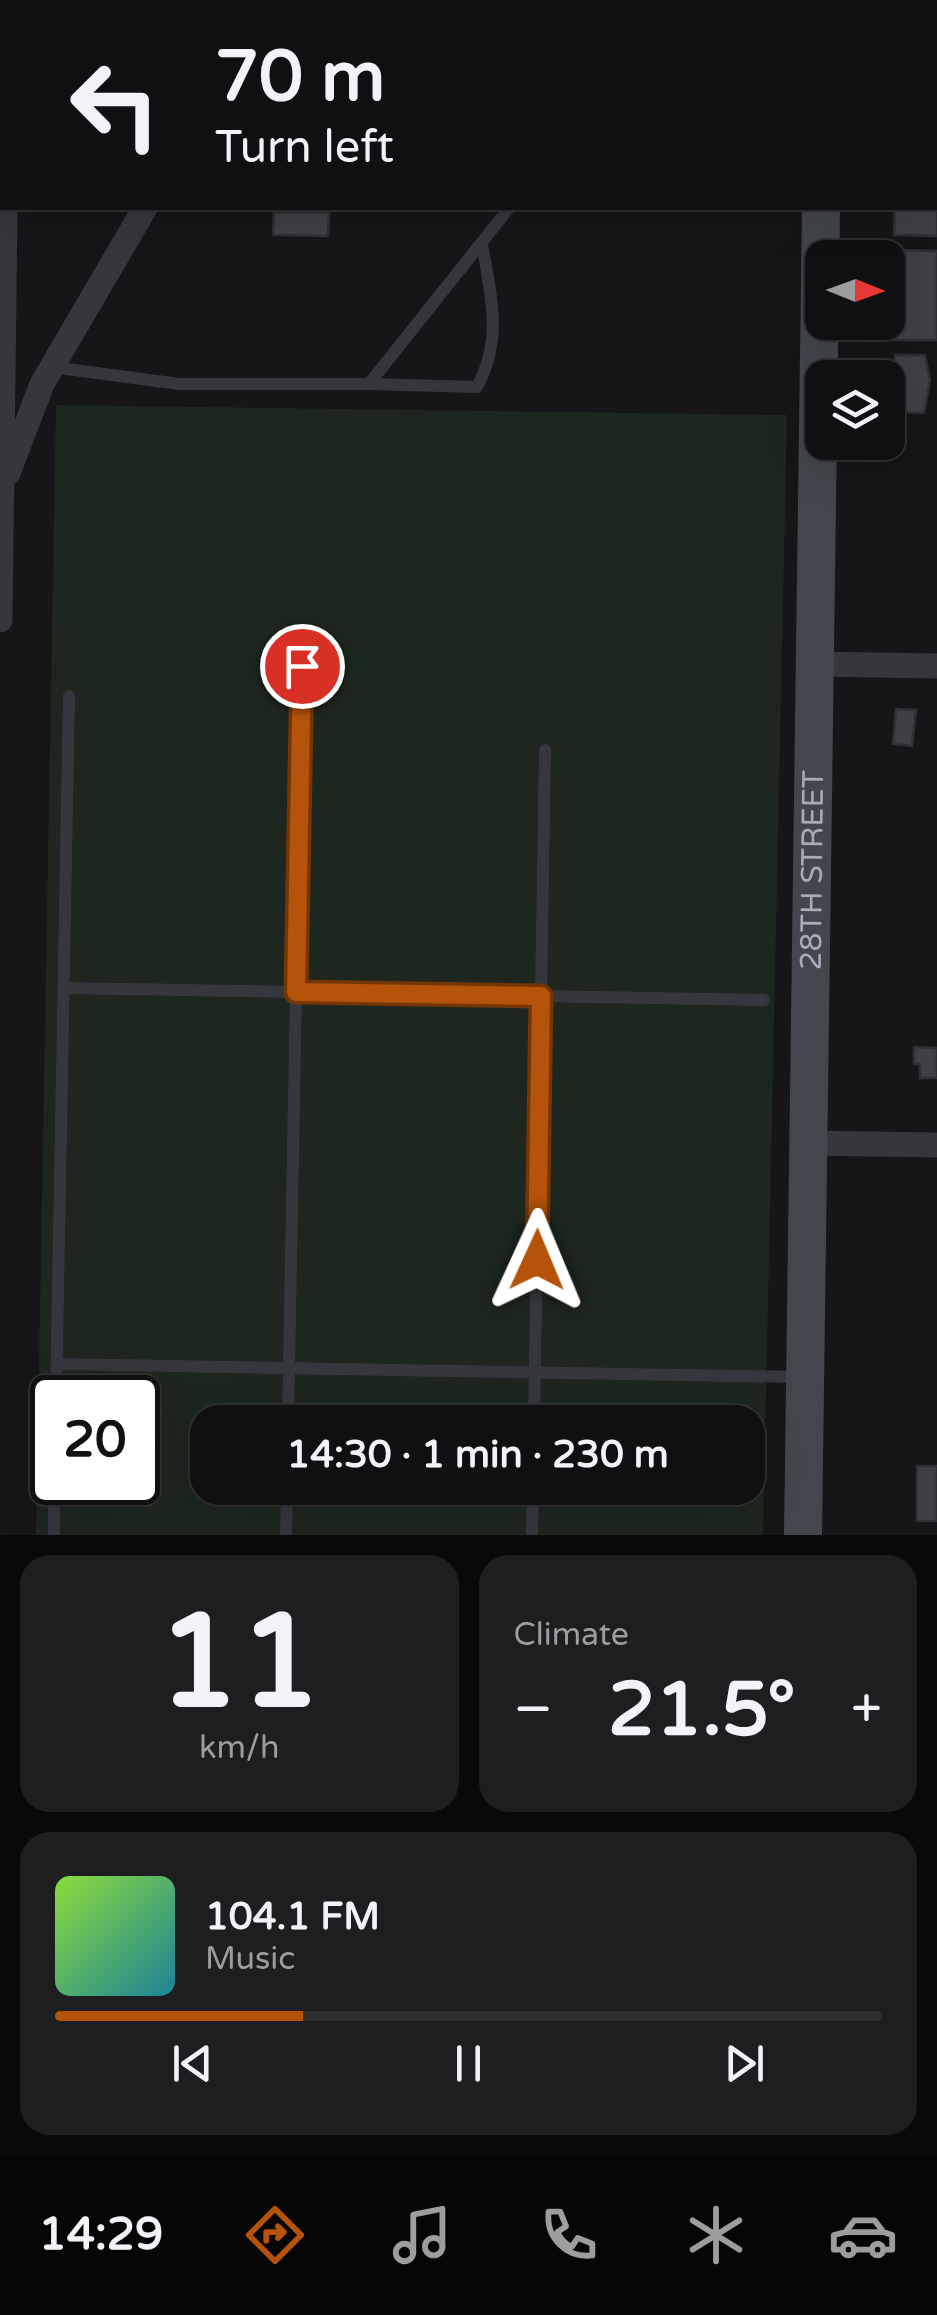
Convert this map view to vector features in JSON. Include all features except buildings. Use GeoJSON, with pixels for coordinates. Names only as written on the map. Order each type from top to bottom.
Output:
{"type":"FeatureCollection","features":[{"type":"Feature","properties":{"kind":"main road","name":"28TH STREET"},"geometry":{"type":"LineString","coordinates":[[803,1535],[805,1144],[821,210]]}},
{"type":"Feature","properties":{"kind":"street"},"geometry":{"type":"LineString","coordinates":[[0,620],[6,210]]}},
{"type":"Feature","properties":{"kind":"street"},"geometry":{"type":"LineString","coordinates":[[1,491],[52,367],[144,210]]}},
{"type":"Feature","properties":{"kind":"street"},"geometry":{"type":"LineString","coordinates":[[812,664],[937,666]]}},
{"type":"Feature","properties":{"kind":"street"},"geometry":{"type":"LineString","coordinates":[[805,1144],[937,1145]]}},
{"type":"Feature","properties":{"kind":"lane"},"geometry":{"type":"LineString","coordinates":[[369,384],[507,210]]}},
{"type":"Feature","properties":{"kind":"lane"},"geometry":{"type":"LineString","coordinates":[[52,367],[179,384],[477,387],[490,362],[496,330],[482,244]]}},
{"type":"Feature","properties":{"kind":"lane"},"geometry":{"type":"LineString","coordinates":[[288,1405],[302,666]]}},
{"type":"Feature","properties":{"kind":"lane"},"geometry":{"type":"LineString","coordinates":[[56,1375],[68,696]]}},
{"type":"Feature","properties":{"kind":"lane"},"geometry":{"type":"LineString","coordinates":[[534,1405],[544,750]]}},
{"type":"Feature","properties":{"kind":"lane"},"geometry":{"type":"LineString","coordinates":[[63,988],[764,1000]]}},
{"type":"Feature","properties":{"kind":"lane"},"geometry":{"type":"LineString","coordinates":[[56,1364],[804,1377]]}},
{"type":"Feature","properties":{"kind":"lane"},"geometry":{"type":"LineString","coordinates":[[54,1505],[54,1535]]}},
{"type":"Feature","properties":{"kind":"lane"},"geometry":{"type":"LineString","coordinates":[[286,1535],[287,1505]]}},
{"type":"Feature","properties":{"kind":"lane"},"geometry":{"type":"LineString","coordinates":[[532,1535],[533,1505]]}},
{"type":"Feature","properties":{"kind":"shaded area"},"geometry":{"type":"Polygon","coordinates":[[[56,405],[787,415],[765,1442],[765,1405],[190,1405],[190,1505],[764,1505],[763,1535],[36,1535],[37,1505],[160,1505],[160,1375],[39,1375],[56,405]]]}},
{"type":"Feature","properties":{"kind":"route"},"geometry":{"type":"LineString","coordinates":[[302,666],[296,992],[541,996],[537,1260]]}}]}
